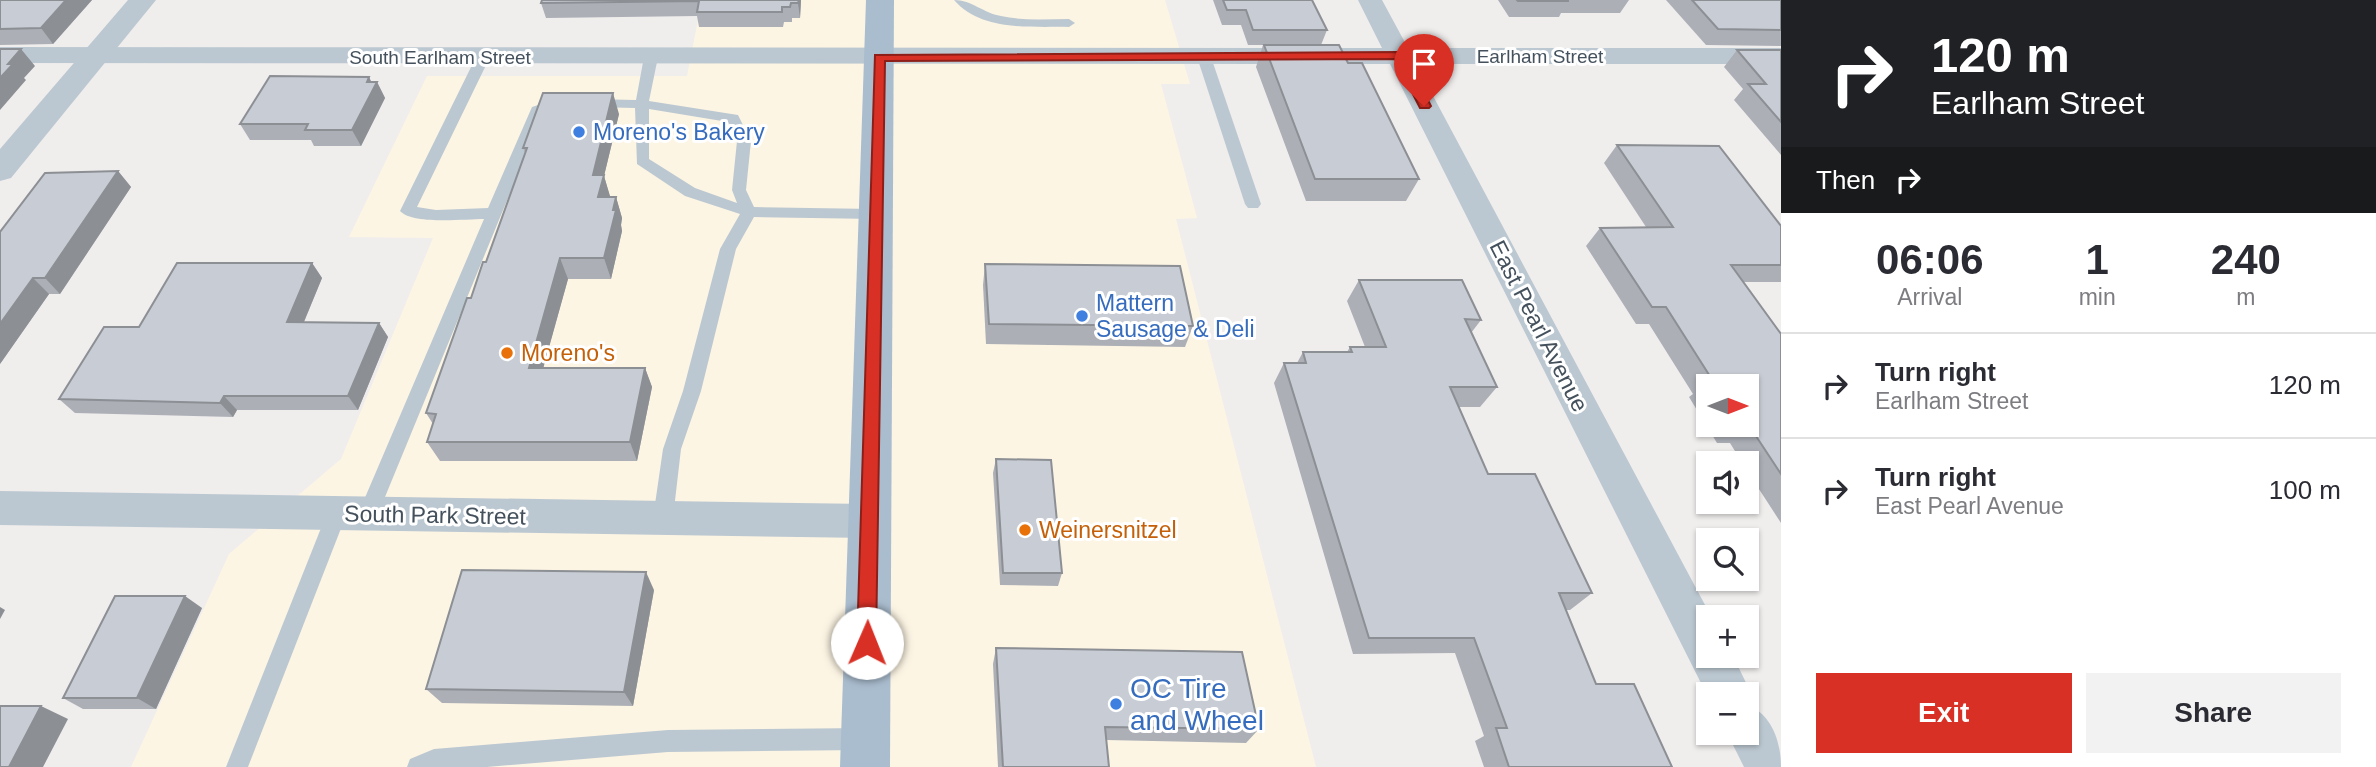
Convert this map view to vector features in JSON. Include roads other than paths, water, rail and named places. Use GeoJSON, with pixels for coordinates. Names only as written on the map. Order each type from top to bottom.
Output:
{"type":"FeatureCollection","features":[{"type":"Feature","properties":{"kind":"main road"},"geometry":{"type":"LineString","coordinates":[[865,753],[880,0]]}},
{"type":"Feature","properties":{"kind":"street"},"geometry":{"type":"LineString","coordinates":[[0,170],[142,0]]}},
{"type":"Feature","properties":{"kind":"street","name":"East Pearl Avenue"},"geometry":{"type":"LineString","coordinates":[[1370,0],[1696,629]]}},
{"type":"Feature","properties":{"kind":"street","name":"South Earlham Street"},"geometry":{"type":"LineString","coordinates":[[0,55],[879,58]]}},
{"type":"Feature","properties":{"kind":"street","name":"Earlham Street"},"geometry":{"type":"LineString","coordinates":[[879,58],[1781,56]]}},
{"type":"Feature","properties":{"kind":"street","name":"South Park Street"},"geometry":{"type":"LineString","coordinates":[[0,508],[869,521]]}},
{"type":"Feature","properties":{"kind":"street"},"geometry":{"type":"LineString","coordinates":[[1756,745],[1768,767]]}},
{"type":"Feature","properties":{"kind":"lane"},"geometry":{"type":"LineString","coordinates":[[960,0],[991,18],[1069,23]]}},
{"type":"Feature","properties":{"kind":"lane"},"geometry":{"type":"LineString","coordinates":[[483,57],[408,211],[436,215],[494,213]]}},
{"type":"Feature","properties":{"kind":"lane"},"geometry":{"type":"LineString","coordinates":[[651,57],[642,104],[642,160],[690,192],[749,212],[875,214]]}},
{"type":"Feature","properties":{"kind":"lane"},"geometry":{"type":"LineString","coordinates":[[1204,57],[1253,204]]}},
{"type":"Feature","properties":{"kind":"lane"},"geometry":{"type":"LineString","coordinates":[[237,767],[494,213],[537,110],[552,103],[642,104],[733,118],[744,141],[739,190],[749,212]]}},
{"type":"Feature","properties":{"kind":"lane"},"geometry":{"type":"LineString","coordinates":[[663,518],[671,449],[692,391],[728,249],[749,212]]}},
{"type":"Feature","properties":{"kind":"lane"},"geometry":{"type":"LineString","coordinates":[[418,767],[434,761],[668,741],[865,753]]}},
{"type":"Feature","properties":{"kind":"place","name":"Moreno's Bakery"},"geometry":{"type":"Point","coordinates":[579,132]}},
{"type":"Feature","properties":{"kind":"place","name":"Mattern Sausage & Deli"},"geometry":{"type":"Point","coordinates":[1082,316]}},
{"type":"Feature","properties":{"kind":"place","name":"Moreno's"},"geometry":{"type":"Point","coordinates":[507,353]}},
{"type":"Feature","properties":{"kind":"place","name":"Weinersnitzel"},"geometry":{"type":"Point","coordinates":[1025,530]}},
{"type":"Feature","properties":{"kind":"place","name":"OC Tire and Wheel"},"geometry":{"type":"Point","coordinates":[1116,704]}}]}
